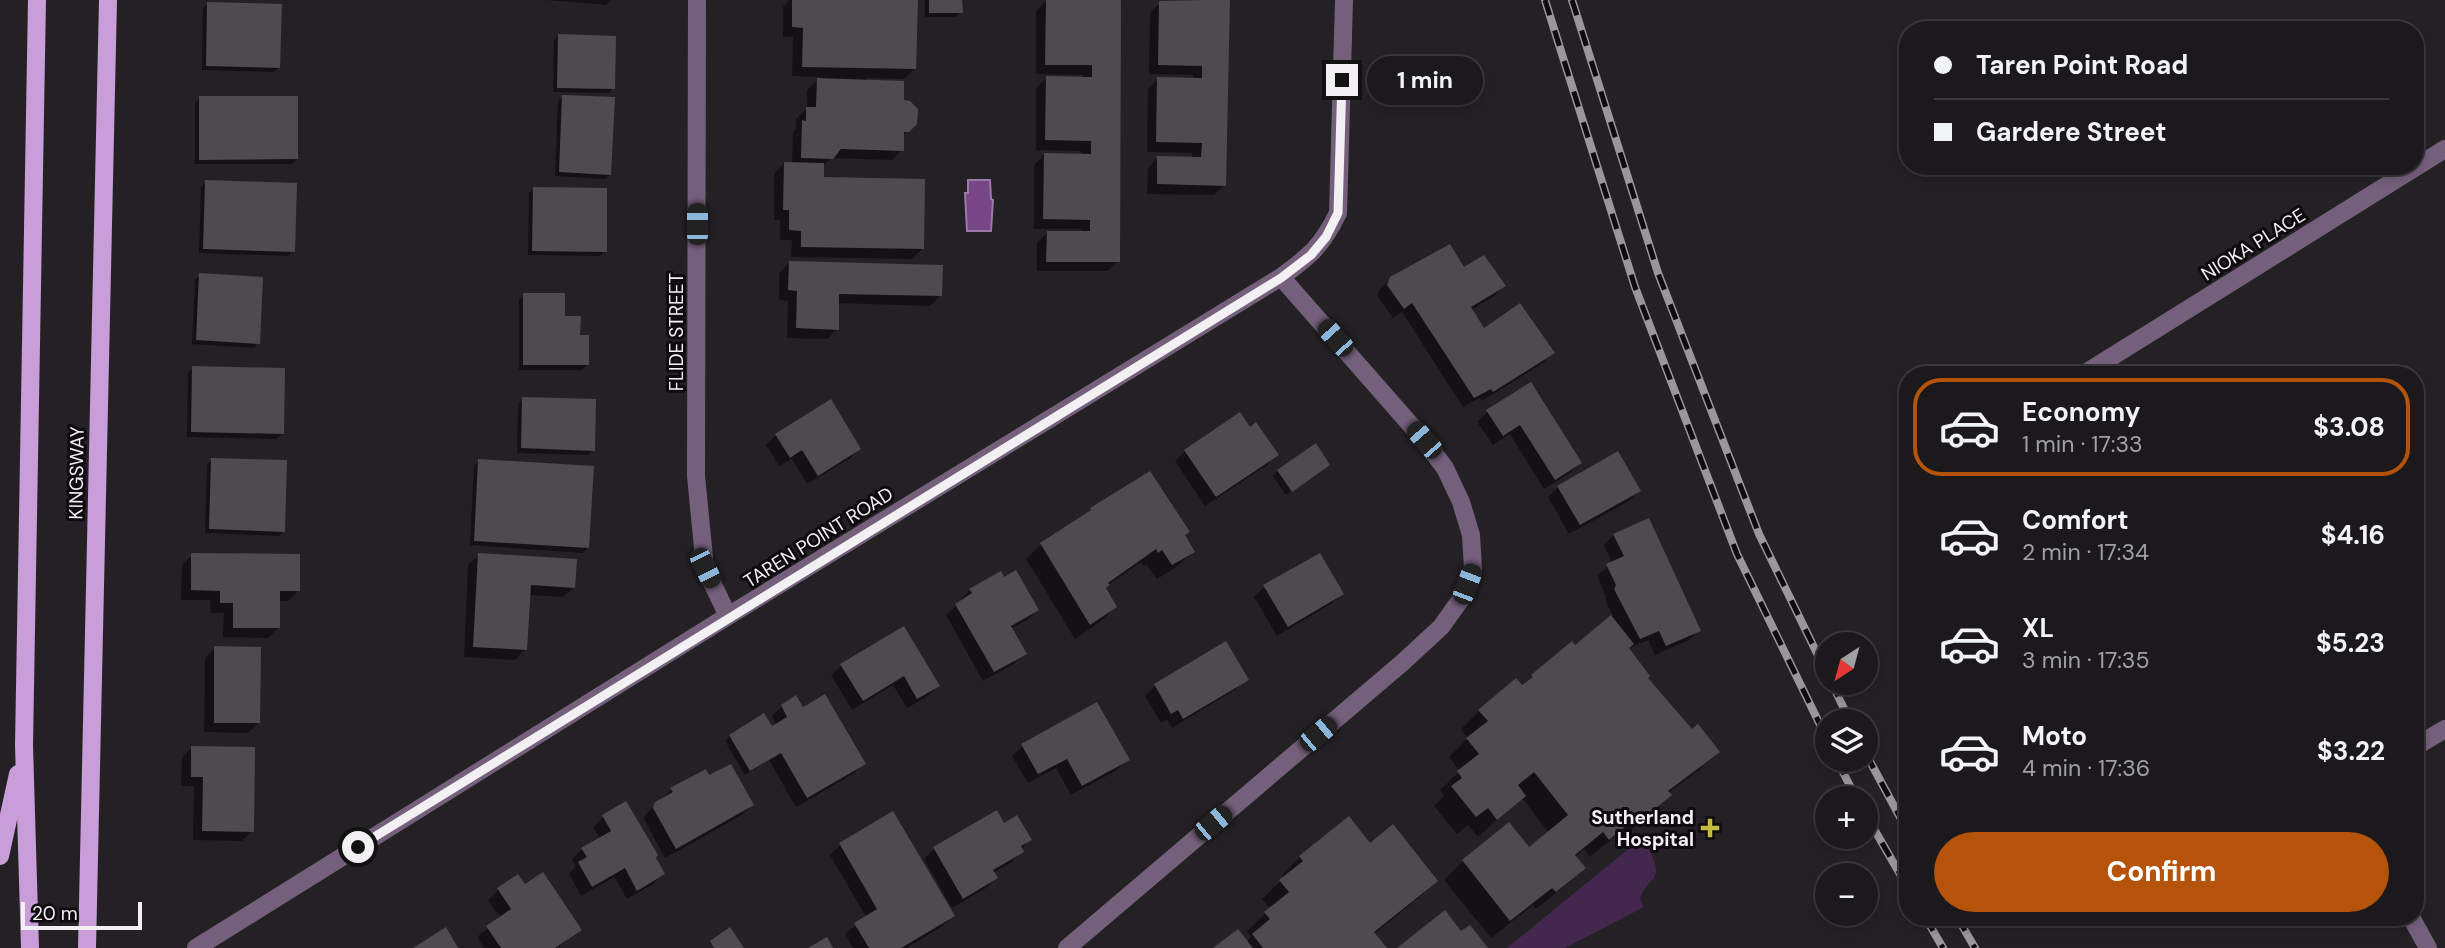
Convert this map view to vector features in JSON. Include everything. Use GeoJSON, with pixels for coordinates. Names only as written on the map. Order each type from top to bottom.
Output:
{"type":"FeatureCollection","features":[{"type":"Feature","properties":{"kind":"main road"},"geometry":{"type":"LineString","coordinates":[[30,948],[24,745],[37,0]]}},
{"type":"Feature","properties":{"kind":"main road","name":"KINGSWAY"},"geometry":{"type":"LineString","coordinates":[[87,948],[108,0]]}},
{"type":"Feature","properties":{"kind":"main road"},"geometry":{"type":"LineString","coordinates":[[0,856],[24,745]]}},
{"type":"Feature","properties":{"kind":"street","name":"FLIDE STREET"},"geometry":{"type":"LineString","coordinates":[[697,0],[696,476],[705,568],[729,616]]}},
{"type":"Feature","properties":{"kind":"street","name":"TAREN POINT ROAD"},"geometry":{"type":"LineString","coordinates":[[196,948],[729,616],[1281,278],[1311,255],[1326,237],[1338,213],[1343,0]]}},
{"type":"Feature","properties":{"kind":"street","name":"NIOKA PLACE"},"geometry":{"type":"LineString","coordinates":[[2424,162],[2445,149]]}},
{"type":"Feature","properties":{"kind":"street","name":"NIOKA PLACE"},"geometry":{"type":"LineString","coordinates":[[2097,366],[2403,175]]}},
{"type":"Feature","properties":{"kind":"street"},"geometry":{"type":"LineString","coordinates":[[1067,948],[1441,627],[1461,599],[1473,569],[1471,536],[1461,502],[1445,468],[1424,440],[1281,278]]}},
{"type":"Feature","properties":{"kind":"street"},"geometry":{"type":"LineString","coordinates":[[2424,742],[2445,729]]}},
{"type":"Feature","properties":{"kind":"street"},"geometry":{"type":"LineString","coordinates":[[2416,926],[2428,948]]}},
{"type":"Feature","properties":{"kind":"shaded area"},"geometry":{"type":"Polygon","coordinates":[[[968,180],[990,180],[993,200],[991,231],[967,231],[965,193],[968,193],[968,180]]]}},
{"type":"Feature","properties":{"kind":"shaded area"},"geometry":{"type":"Polygon","coordinates":[[[1643,837],[1656,869],[1653,879],[1640,898],[1644,907],[1565,948],[1507,948],[1643,837]]]}},
{"type":"Feature","properties":{"kind":"building"},"geometry":{"type":"Polygon","coordinates":[[[792,0],[918,0],[916,69],[802,67],[803,28],[792,27],[792,0]]]}},
{"type":"Feature","properties":{"kind":"building"},"geometry":{"type":"Polygon","coordinates":[[[929,0],[962,0],[963,13],[929,13],[929,0]]]}},
{"type":"Feature","properties":{"kind":"building"},"geometry":{"type":"Polygon","coordinates":[[[1046,0],[1121,0],[1120,262],[1046,262],[1047,231],[1090,231],[1090,220],[1043,219],[1044,153],[1091,154],[1091,141],[1045,140],[1046,76],[1092,77],[1092,65],[1045,65],[1046,0]]]}},
{"type":"Feature","properties":{"kind":"building"},"geometry":{"type":"Polygon","coordinates":[[[1230,0],[1226,186],[1157,184],[1157,156],[1201,157],[1202,143],[1156,142],[1157,77],[1202,78],[1202,66],[1158,65],[1159,1],[1230,0]]]}},
{"type":"Feature","properties":{"kind":"building"},"geometry":{"type":"Polygon","coordinates":[[[207,2],[282,4],[280,68],[206,66],[207,2]]]}},
{"type":"Feature","properties":{"kind":"building"},"geometry":{"type":"Polygon","coordinates":[[[558,34],[616,36],[615,89],[557,88],[558,34]]]}},
{"type":"Feature","properties":{"kind":"building"},"geometry":{"type":"Polygon","coordinates":[[[817,78],[904,81],[904,100],[910,101],[918,109],[917,124],[909,132],[904,132],[904,151],[841,149],[833,159],[801,158],[802,120],[806,121],[806,107],[816,107],[817,78]]]}},
{"type":"Feature","properties":{"kind":"building"},"geometry":{"type":"Polygon","coordinates":[[[562,95],[615,97],[611,175],[559,172],[562,95]]]}},
{"type":"Feature","properties":{"kind":"building"},"geometry":{"type":"Polygon","coordinates":[[[199,96],[298,96],[298,159],[199,160],[199,96]]]}},
{"type":"Feature","properties":{"kind":"building"},"geometry":{"type":"Polygon","coordinates":[[[784,162],[824,163],[824,177],[925,179],[924,249],[801,247],[801,231],[789,230],[789,210],[783,210],[784,162]]]}},
{"type":"Feature","properties":{"kind":"building"},"geometry":{"type":"Polygon","coordinates":[[[205,180],[297,183],[295,252],[203,249],[205,180]]]}},
{"type":"Feature","properties":{"kind":"building"},"geometry":{"type":"Polygon","coordinates":[[[533,187],[607,188],[607,252],[532,251],[533,187]]]}},
{"type":"Feature","properties":{"kind":"building"},"geometry":{"type":"Polygon","coordinates":[[[1450,244],[1464,267],[1484,255],[1506,286],[1471,307],[1484,328],[1520,303],[1555,353],[1493,392],[1491,389],[1474,398],[1412,303],[1404,309],[1387,285],[1390,277],[1450,244]]]}},
{"type":"Feature","properties":{"kind":"building"},"geometry":{"type":"Polygon","coordinates":[[[789,261],[943,265],[942,296],[839,294],[839,330],[796,328],[797,291],[788,290],[789,261]]]}},
{"type":"Feature","properties":{"kind":"building"},"geometry":{"type":"Polygon","coordinates":[[[199,273],[263,277],[260,344],[196,340],[199,273]]]}},
{"type":"Feature","properties":{"kind":"building"},"geometry":{"type":"Polygon","coordinates":[[[523,293],[565,293],[565,316],[581,316],[580,335],[589,335],[589,365],[523,365],[523,293]]]}},
{"type":"Feature","properties":{"kind":"building"},"geometry":{"type":"Polygon","coordinates":[[[192,366],[285,368],[284,434],[191,432],[192,366]]]}},
{"type":"Feature","properties":{"kind":"building"},"geometry":{"type":"Polygon","coordinates":[[[1531,382],[1582,463],[1555,480],[1520,425],[1503,436],[1486,410],[1531,382]]]}},
{"type":"Feature","properties":{"kind":"building"},"geometry":{"type":"Polygon","coordinates":[[[522,397],[596,399],[595,451],[521,448],[522,397]]]}},
{"type":"Feature","properties":{"kind":"building"},"geometry":{"type":"Polygon","coordinates":[[[831,399],[861,449],[818,476],[802,450],[790,458],[775,434],[831,399]]]}},
{"type":"Feature","properties":{"kind":"building"},"geometry":{"type":"Polygon","coordinates":[[[1240,412],[1250,427],[1256,422],[1279,455],[1216,497],[1184,450],[1240,412]]]}},
{"type":"Feature","properties":{"kind":"building"},"geometry":{"type":"Polygon","coordinates":[[[1316,443],[1330,465],[1292,492],[1277,470],[1316,443]]]}},
{"type":"Feature","properties":{"kind":"building"},"geometry":{"type":"Polygon","coordinates":[[[1618,451],[1641,491],[1580,525],[1557,486],[1618,451]]]}},
{"type":"Feature","properties":{"kind":"building"},"geometry":{"type":"Polygon","coordinates":[[[211,458],[287,460],[285,532],[209,529],[211,458]]]}},
{"type":"Feature","properties":{"kind":"building"},"geometry":{"type":"Polygon","coordinates":[[[478,459],[594,466],[589,548],[474,541],[478,459]]]}},
{"type":"Feature","properties":{"kind":"building"},"geometry":{"type":"Polygon","coordinates":[[[1150,471],[1190,532],[1185,535],[1195,552],[1172,565],[1162,550],[1158,553],[1156,549],[1108,583],[1110,585],[1106,588],[1117,607],[1090,625],[1040,543],[1150,471]]]}},
{"type":"Feature","properties":{"kind":"building"},"geometry":{"type":"Polygon","coordinates":[[[1649,518],[1701,631],[1666,646],[1659,631],[1640,639],[1614,589],[1616,585],[1606,564],[1624,556],[1613,534],[1649,518]]]}},
{"type":"Feature","properties":{"kind":"building"},"geometry":{"type":"Polygon","coordinates":[[[191,553],[300,554],[300,591],[280,591],[280,628],[233,628],[233,603],[220,603],[220,591],[191,590],[191,553]]]}},
{"type":"Feature","properties":{"kind":"building"},"geometry":{"type":"Polygon","coordinates":[[[478,553],[577,559],[575,588],[531,585],[527,650],[473,647],[478,553]]]}},
{"type":"Feature","properties":{"kind":"building"},"geometry":{"type":"Polygon","coordinates":[[[1320,553],[1344,594],[1288,627],[1263,585],[1320,553]]]}},
{"type":"Feature","properties":{"kind":"building"},"geometry":{"type":"Polygon","coordinates":[[[1016,570],[1039,610],[1011,626],[1027,654],[994,672],[955,604],[972,593],[969,589],[1001,571],[1004,577],[1016,570]]]}},
{"type":"Feature","properties":{"kind":"building"},"geometry":{"type":"Polygon","coordinates":[[[1611,615],[1634,644],[1629,648],[1650,676],[1648,678],[1692,729],[1698,724],[1720,752],[1668,791],[1672,795],[1647,815],[1644,811],[1609,840],[1603,832],[1575,855],[1586,868],[1556,892],[1552,888],[1510,921],[1462,860],[1509,822],[1529,847],[1568,815],[1534,772],[1518,785],[1526,796],[1497,820],[1488,808],[1476,817],[1451,786],[1462,778],[1457,771],[1479,754],[1466,738],[1488,721],[1478,710],[1516,678],[1522,685],[1572,641],[1575,645],[1611,615]]]}},
{"type":"Feature","properties":{"kind":"building"},"geometry":{"type":"Polygon","coordinates":[[[904,626],[940,686],[917,699],[904,676],[863,701],[840,664],[904,626]]]}},
{"type":"Feature","properties":{"kind":"building"},"geometry":{"type":"Polygon","coordinates":[[[1226,641],[1249,680],[1183,719],[1178,710],[1171,714],[1154,684],[1226,641]]]}},
{"type":"Feature","properties":{"kind":"building"},"geometry":{"type":"Polygon","coordinates":[[[214,646],[261,647],[260,723],[214,723],[214,646]]]}},
{"type":"Feature","properties":{"kind":"building"},"geometry":{"type":"Polygon","coordinates":[[[825,694],[866,764],[807,798],[781,753],[750,771],[729,735],[764,713],[772,726],[787,717],[781,705],[796,695],[803,707],[825,694]]]}},
{"type":"Feature","properties":{"kind":"building"},"geometry":{"type":"Polygon","coordinates":[[[1097,702],[1130,760],[1082,786],[1067,759],[1038,774],[1021,744],[1097,702]]]}},
{"type":"Feature","properties":{"kind":"building"},"geometry":{"type":"Polygon","coordinates":[[[191,746],[255,747],[254,832],[202,831],[203,777],[191,777],[191,746]]]}},
{"type":"Feature","properties":{"kind":"building"},"geometry":{"type":"Polygon","coordinates":[[[731,764],[754,805],[676,849],[653,808],[655,802],[673,792],[670,788],[706,769],[709,775],[731,764]]]}},
{"type":"Feature","properties":{"kind":"building"},"geometry":{"type":"Polygon","coordinates":[[[626,801],[658,855],[656,858],[665,874],[637,891],[625,868],[592,887],[578,862],[587,857],[581,848],[611,831],[602,815],[626,801]]]}},
{"type":"Feature","properties":{"kind":"building"},"geometry":{"type":"Polygon","coordinates":[[[997,810],[1004,823],[1017,815],[1032,840],[1021,846],[1024,852],[993,870],[998,878],[963,899],[933,847],[997,810]]]}},
{"type":"Feature","properties":{"kind":"building"},"geometry":{"type":"Polygon","coordinates":[[[893,811],[955,916],[901,948],[869,948],[854,923],[877,909],[839,843],[893,811]]]}},
{"type":"Feature","properties":{"kind":"building"},"geometry":{"type":"Polygon","coordinates":[[[1349,816],[1370,843],[1393,824],[1438,881],[1374,932],[1387,948],[1263,948],[1252,934],[1270,919],[1264,912],[1289,892],[1279,880],[1303,861],[1299,856],[1349,816]]]}},
{"type":"Feature","properties":{"kind":"building"},"geometry":{"type":"Polygon","coordinates":[[[543,872],[582,930],[555,948],[501,948],[486,926],[511,909],[497,888],[518,874],[525,884],[543,872]]]}},
{"type":"Feature","properties":{"kind":"building"},"geometry":{"type":"Polygon","coordinates":[[[1445,910],[1461,931],[1470,925],[1488,948],[1397,948],[1445,910]]]}},
{"type":"Feature","properties":{"kind":"building"},"geometry":{"type":"Polygon","coordinates":[[[446,927],[458,948],[413,948],[446,927]]]}},
{"type":"Feature","properties":{"kind":"building"},"geometry":{"type":"Polygon","coordinates":[[[730,927],[744,948],[714,948],[710,941],[730,927]]]}},
{"type":"Feature","properties":{"kind":"building"},"geometry":{"type":"Polygon","coordinates":[[[1238,929],[1253,948],[1213,948],[1238,929]]]}},
{"type":"Feature","properties":{"kind":"building"},"geometry":{"type":"Polygon","coordinates":[[[827,937],[833,948],[808,948],[827,937]]]}},
{"type":"Feature","properties":{"kind":"railway"},"geometry":{"type":"LineString","coordinates":[[1545,0],[1635,287],[1737,554],[1815,714]]}},
{"type":"Feature","properties":{"kind":"railway"},"geometry":{"type":"LineString","coordinates":[[1572,0],[1658,273],[1759,534],[1815,649]]}},
{"type":"Feature","properties":{"kind":"railway"},"geometry":{"type":"LineString","coordinates":[[1837,695],[1844,709]]}},
{"type":"Feature","properties":{"kind":"railway"},"geometry":{"type":"LineString","coordinates":[[1843,772],[1850,786]]}},
{"type":"Feature","properties":{"kind":"railway"},"geometry":{"type":"LineString","coordinates":[[1876,772],[1899,815]]}},
{"type":"Feature","properties":{"kind":"railway"},"geometry":{"type":"LineString","coordinates":[[1878,836],[1899,872]]}},
{"type":"Feature","properties":{"kind":"railway"},"geometry":{"type":"LineString","coordinates":[[1930,926],[1943,948]]}},
{"type":"Feature","properties":{"kind":"railway"},"geometry":{"type":"LineString","coordinates":[[1962,926],[1975,948]]}},
{"type":"Feature","properties":{"kind":"place","name":"Sutherland Hospital"},"geometry":{"type":"Point","coordinates":[1710,828]}},
{"type":"Feature","properties":{"kind":"route"},"geometry":{"type":"LineString","coordinates":[[358,847],[1281,278],[1311,255],[1326,237],[1338,213],[1342,80]]}}]}
